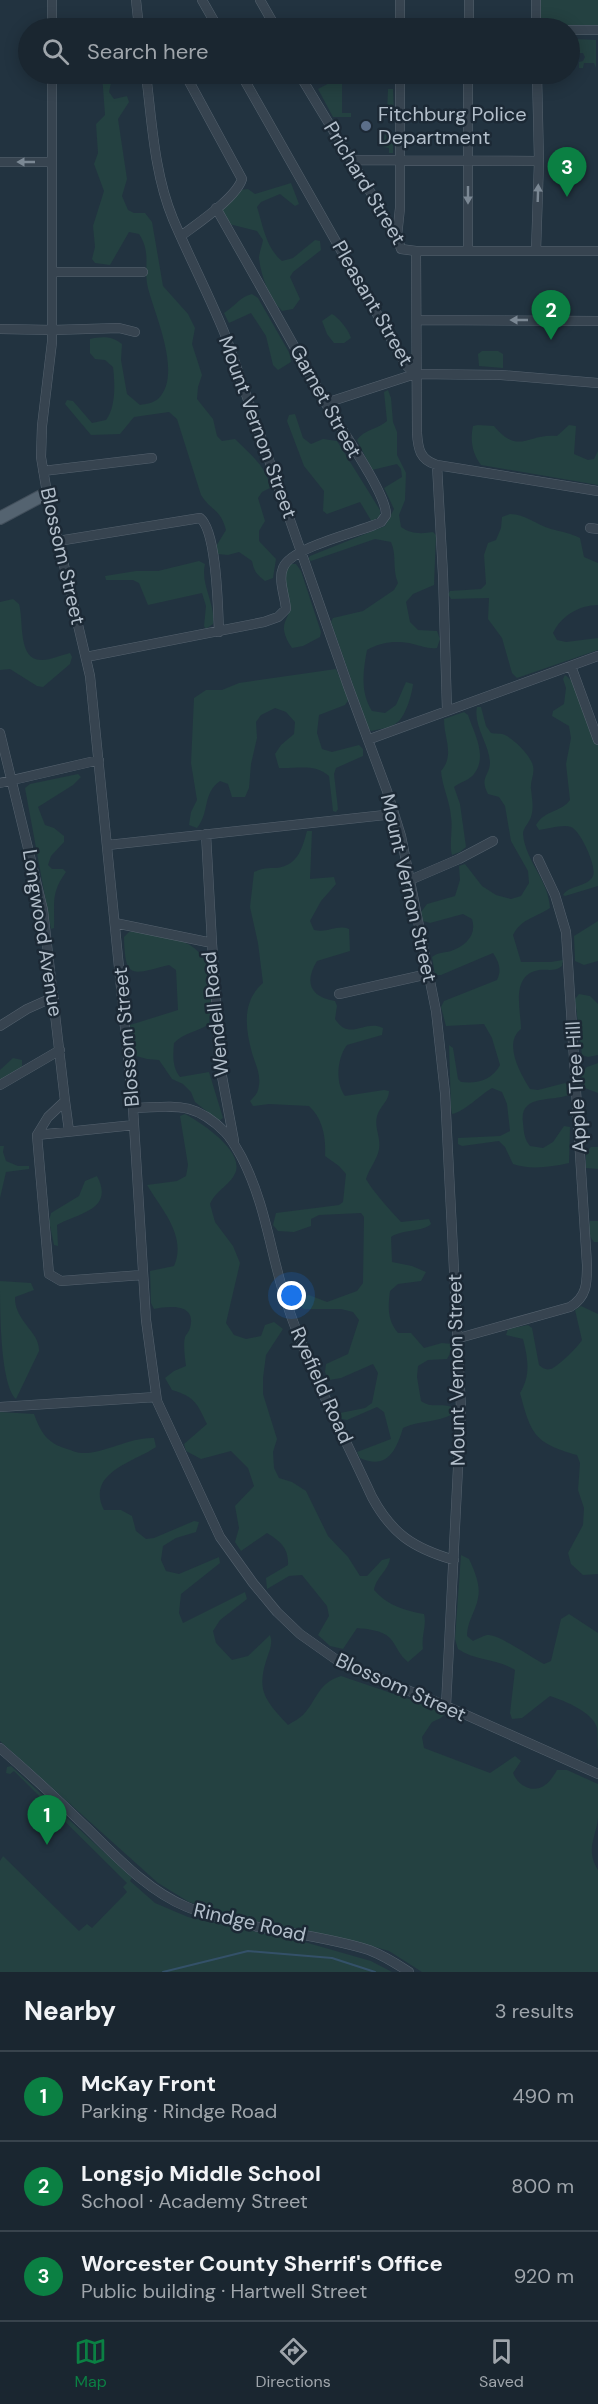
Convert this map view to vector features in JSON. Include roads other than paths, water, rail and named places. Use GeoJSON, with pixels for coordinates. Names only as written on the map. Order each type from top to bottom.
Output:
{"type":"FeatureCollection","features":[{"type":"Feature","properties":{"kind":"main road"},"geometry":{"type":"LineString","coordinates":[[0,518],[47,494]]}},
{"type":"Feature","properties":{"kind":"street"},"geometry":{"type":"LineString","coordinates":[[52,0],[52,18]]}},
{"type":"Feature","properties":{"kind":"street"},"geometry":{"type":"LineString","coordinates":[[136,0],[138,18]]}},
{"type":"Feature","properties":{"kind":"street"},"geometry":{"type":"LineString","coordinates":[[260,0],[270,18]]}},
{"type":"Feature","properties":{"kind":"street"},"geometry":{"type":"LineString","coordinates":[[400,0],[400,18]]}},
{"type":"Feature","properties":{"kind":"street"},"geometry":{"type":"LineString","coordinates":[[469,0],[469,18]]}},
{"type":"Feature","properties":{"kind":"street"},"geometry":{"type":"LineString","coordinates":[[536,0],[536,18]]}},
{"type":"Feature","properties":{"kind":"street"},"geometry":{"type":"LineString","coordinates":[[204,3],[212,18]]}},
{"type":"Feature","properties":{"kind":"street"},"geometry":{"type":"LineString","coordinates":[[580,30],[598,30]]}},
{"type":"Feature","properties":{"kind":"street","name":"Blossom Street"},"geometry":{"type":"LineString","coordinates":[[52,84],[53,330],[41,434],[43,471],[86,657],[99,760],[133,1108],[142,1275],[156,1397],[165,1422],[219,1537],[277,1612],[300,1634],[341,1663],[446,1706],[598,1774]]}},
{"type":"Feature","properties":{"kind":"street","name":"Mount Vernon Street"},"geometry":{"type":"LineString","coordinates":[[147,84],[156,156],[168,203],[226,337],[348,686],[370,739],[394,813],[410,880],[428,974],[441,1045],[446,1093],[461,1408],[446,1706]]}},
{"type":"Feature","properties":{"kind":"street"},"geometry":{"type":"LineString","coordinates":[[181,236],[239,186],[242,177],[191,84]]}},
{"type":"Feature","properties":{"kind":"street","name":"Pleasant Street"},"geometry":{"type":"LineString","coordinates":[[247,84],[406,365],[415,374],[501,375],[598,382]]}},
{"type":"Feature","properties":{"kind":"street","name":"Prichard Street"},"geometry":{"type":"LineString","coordinates":[[305,84],[397,236],[401,249],[416,251],[598,251]]}},
{"type":"Feature","properties":{"kind":"street"},"geometry":{"type":"LineString","coordinates":[[397,236],[400,208],[400,84]]}},
{"type":"Feature","properties":{"kind":"street"},"geometry":{"type":"LineString","coordinates":[[468,84],[468,251]]}},
{"type":"Feature","properties":{"kind":"street"},"geometry":{"type":"LineString","coordinates":[[536,251],[539,162],[537,84]]}},
{"type":"Feature","properties":{"kind":"street"},"geometry":{"type":"LineString","coordinates":[[351,160],[539,162]]}},
{"type":"Feature","properties":{"kind":"street"},"geometry":{"type":"LineString","coordinates":[[0,162],[52,162]]}},
{"type":"Feature","properties":{"kind":"street","name":"Garnet Street"},"geometry":{"type":"LineString","coordinates":[[216,208],[384,503],[386,513],[381,522],[302,550]]}},
{"type":"Feature","properties":{"kind":"street"},"geometry":{"type":"LineString","coordinates":[[416,251],[417,364],[415,374],[418,448],[423,459],[436,465],[598,491]]}},
{"type":"Feature","properties":{"kind":"street"},"geometry":{"type":"LineString","coordinates":[[53,272],[143,272]]}},
{"type":"Feature","properties":{"kind":"street"},"geometry":{"type":"LineString","coordinates":[[417,320],[598,321]]}},
{"type":"Feature","properties":{"kind":"street"},"geometry":{"type":"LineString","coordinates":[[0,328],[53,330],[120,328],[135,332]]}},
{"type":"Feature","properties":{"kind":"street"},"geometry":{"type":"LineString","coordinates":[[326,403],[415,374]]}},
{"type":"Feature","properties":{"kind":"street"},"geometry":{"type":"LineString","coordinates":[[43,471],[152,458]]}},
{"type":"Feature","properties":{"kind":"street"},"geometry":{"type":"LineString","coordinates":[[436,465],[447,710]]}},
{"type":"Feature","properties":{"kind":"street"},"geometry":{"type":"LineString","coordinates":[[58,541],[200,518],[203,520],[213,551],[219,632]]}},
{"type":"Feature","properties":{"kind":"street"},"geometry":{"type":"LineString","coordinates":[[86,657],[219,632],[264,622],[283,614],[286,609],[282,569],[287,559],[302,550]]}},
{"type":"Feature","properties":{"kind":"street"},"geometry":{"type":"LineString","coordinates":[[370,739],[598,656]]}},
{"type":"Feature","properties":{"kind":"street"},"geometry":{"type":"LineString","coordinates":[[571,666],[597,740]]}},
{"type":"Feature","properties":{"kind":"street","name":"Longwood Avenue"},"geometry":{"type":"LineString","coordinates":[[0,733],[43,910],[69,1131]]}},
{"type":"Feature","properties":{"kind":"street"},"geometry":{"type":"LineString","coordinates":[[0,783],[99,760]]}},
{"type":"Feature","properties":{"kind":"street"},"geometry":{"type":"LineString","coordinates":[[108,845],[394,813]]}},
{"type":"Feature","properties":{"kind":"street"},"geometry":{"type":"LineString","coordinates":[[206,834],[212,943]]}},
{"type":"Feature","properties":{"kind":"street"},"geometry":{"type":"LineString","coordinates":[[410,880],[459,859],[493,841]]}},
{"type":"Feature","properties":{"kind":"street","name":"Apple Tree Hill"},"geometry":{"type":"LineString","coordinates":[[459,1338],[570,1307],[579,1300],[586,1288],[587,1265],[566,932],[555,895],[538,859]]}},
{"type":"Feature","properties":{"kind":"street","name":"Wendell Road"},"geometry":{"type":"LineString","coordinates":[[115,923],[212,943],[220,1071],[234,1143]]}},
{"type":"Feature","properties":{"kind":"street"},"geometry":{"type":"LineString","coordinates":[[339,994],[428,974]]}},
{"type":"Feature","properties":{"kind":"street"},"geometry":{"type":"LineString","coordinates":[[0,1026],[27,1009],[54,997]]}},
{"type":"Feature","properties":{"kind":"street"},"geometry":{"type":"LineString","coordinates":[[0,1085],[60,1050]]}},
{"type":"Feature","properties":{"kind":"street"},"geometry":{"type":"LineString","coordinates":[[65,1101],[48,1117],[37,1135],[49,1274],[61,1281],[142,1275]]}},
{"type":"Feature","properties":{"kind":"street","name":"Ryefield Road"},"geometry":{"type":"LineString","coordinates":[[133,1108],[193,1108],[225,1132],[234,1143],[261,1202],[280,1280],[293,1321],[372,1497],[386,1520],[404,1538],[421,1548],[454,1560]]}},
{"type":"Feature","properties":{"kind":"street"},"geometry":{"type":"LineString","coordinates":[[37,1135],[134,1125]]}},
{"type":"Feature","properties":{"kind":"street"},"geometry":{"type":"LineString","coordinates":[[0,1407],[156,1397]]}},
{"type":"Feature","properties":{"kind":"street","name":"Rindge Road"},"geometry":{"type":"LineString","coordinates":[[0,1748],[39,1782],[128,1868],[165,1896],[185,1906],[222,1918],[370,1951],[409,1972]]}},
{"type":"Feature","properties":{"kind":"waterway"},"geometry":{"type":"LineString","coordinates":[[163,1972],[248,1951],[332,1958],[375,1972]]}},
{"type":"Feature","properties":{"kind":"place","name":"Fitchburg Police Department"},"geometry":{"type":"Point","coordinates":[366,126]}},
{"type":"Feature","properties":{"kind":"place","name":"Worcester County Sherrif's Office"},"geometry":{"type":"Point","coordinates":[567,197]}},
{"type":"Feature","properties":{"kind":"place","name":"Longsjo Middle School"},"geometry":{"type":"Point","coordinates":[551,340]}},
{"type":"Feature","properties":{"kind":"place","name":"McKay Front"},"geometry":{"type":"Point","coordinates":[47,1845]}}]}
